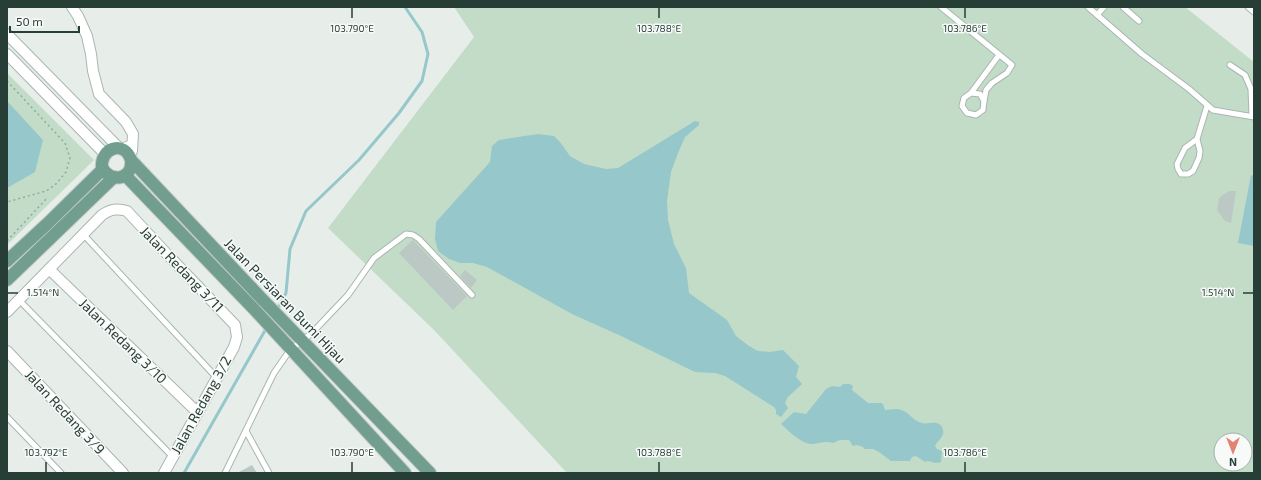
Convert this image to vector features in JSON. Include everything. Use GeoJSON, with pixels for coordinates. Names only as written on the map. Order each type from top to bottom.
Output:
{"type":"FeatureCollection","features":[{"type":"Feature","properties":{"kind":"main road"},"geometry":{"type":"LineString","coordinates":[[7,280],[120,176],[129,171],[131,167],[131,160],[125,148],[114,148],[105,154],[102,163],[103,169],[108,176],[120,176]]}},
{"type":"Feature","properties":{"kind":"main road","name":"Jalan Persiaran Bumi Hijau"},"geometry":{"type":"LineString","coordinates":[[131,160],[301,340],[430,473]]}},
{"type":"Feature","properties":{"kind":"main road"},"geometry":{"type":"LineString","coordinates":[[7,261],[103,169]]}},
{"type":"Feature","properties":{"kind":"main road","name":"Jalan Persiaran Bumi Hijau"},"geometry":{"type":"LineString","coordinates":[[120,176],[282,338],[290,350],[306,364],[405,473]]}},
{"type":"Feature","properties":{"kind":"street"},"geometry":{"type":"LineString","coordinates":[[7,34],[94,122],[125,148],[133,134],[126,122],[99,94],[93,71],[87,36],[72,7]]}},
{"type":"Feature","properties":{"kind":"street"},"geometry":{"type":"LineString","coordinates":[[7,54],[105,154]]}},
{"type":"Feature","properties":{"kind":"street"},"geometry":{"type":"LineString","coordinates":[[84,132],[94,122]]}},
{"type":"Feature","properties":{"kind":"street","name":"Jalan Redang 3/11"},"geometry":{"type":"LineString","coordinates":[[83,234],[102,215],[110,210],[119,209],[127,211],[222,310],[235,325],[237,337]]}},
{"type":"Feature","properties":{"kind":"street"},"geometry":{"type":"LineString","coordinates":[[7,312],[83,234]]}},
{"type":"Feature","properties":{"kind":"street","name":"Jalan Redang 3/10"},"geometry":{"type":"LineString","coordinates":[[49,269],[197,412]]}},
{"type":"Feature","properties":{"kind":"street","name":"Jalan Redang 3/2"},"geometry":{"type":"LineString","coordinates":[[164,473],[234,347],[237,337]]}},
{"type":"Feature","properties":{"kind":"street","name":"Jalan Redang 3/9"},"geometry":{"type":"LineString","coordinates":[[7,351],[123,473]]}},
{"type":"Feature","properties":{"kind":"lane"},"geometry":{"type":"LineString","coordinates":[[941,7],[999,55],[1012,66],[1007,73],[992,83],[986,90],[983,110],[976,114],[967,113],[962,106],[964,98],[971,93],[999,55]]}},
{"type":"Feature","properties":{"kind":"lane"},"geometry":{"type":"LineString","coordinates":[[1088,7],[1142,54],[1189,89],[1213,110],[1253,116],[1251,89],[1245,75],[1230,65]]}},
{"type":"Feature","properties":{"kind":"lane"},"geometry":{"type":"LineString","coordinates":[[1097,15],[1104,7]]}},
{"type":"Feature","properties":{"kind":"lane"},"geometry":{"type":"LineString","coordinates":[[1123,7],[1139,21]]}},
{"type":"Feature","properties":{"kind":"lane"},"geometry":{"type":"LineString","coordinates":[[1248,7],[1254,12]]}},
{"type":"Feature","properties":{"kind":"lane"},"geometry":{"type":"LineString","coordinates":[[971,93],[980,94],[984,101]]}},
{"type":"Feature","properties":{"kind":"lane"},"geometry":{"type":"LineString","coordinates":[[1197,139],[1185,148],[1180,156],[1177,164],[1178,170],[1181,174],[1188,174],[1193,171],[1199,158],[1200,151],[1197,139],[1207,106]]}},
{"type":"Feature","properties":{"kind":"lane"},"geometry":{"type":"LineString","coordinates":[[83,234],[217,378]]}},
{"type":"Feature","properties":{"kind":"lane"},"geometry":{"type":"LineString","coordinates":[[225,473],[274,373],[290,350],[312,333],[348,295],[374,258],[406,234],[413,235],[419,239],[472,295]]}},
{"type":"Feature","properties":{"kind":"lane"},"geometry":{"type":"LineString","coordinates":[[19,300],[173,457]]}},
{"type":"Feature","properties":{"kind":"lane"},"geometry":{"type":"LineString","coordinates":[[7,417],[61,473]]}},
{"type":"Feature","properties":{"kind":"lane"},"geometry":{"type":"LineString","coordinates":[[246,432],[269,473]]}},
{"type":"Feature","properties":{"kind":"path"},"geometry":{"type":"LineString","coordinates":[[7,81],[65,142],[70,158],[66,172],[55,185],[46,191],[7,202]]}},
{"type":"Feature","properties":{"kind":"path"},"geometry":{"type":"LineString","coordinates":[[7,241],[48,197]]}},
{"type":"Feature","properties":{"kind":"green space"},"geometry":{"type":"Polygon","coordinates":[[[454,7],[1185,7],[1254,62],[1254,473],[567,473],[435,331],[328,228],[474,37],[454,7]]]}},
{"type":"Feature","properties":{"kind":"green space"},"geometry":{"type":"Polygon","coordinates":[[[7,73],[94,160],[7,245],[7,73]]]}},
{"type":"Feature","properties":{"kind":"water"},"geometry":{"type":"Polygon","coordinates":[[[7,101],[43,140],[35,172],[7,188],[7,101]]]}},
{"type":"Feature","properties":{"kind":"water"},"geometry":{"type":"Polygon","coordinates":[[[695,121],[699,122],[699,125],[685,137],[671,172],[667,201],[668,220],[674,244],[686,268],[689,293],[727,320],[736,336],[749,346],[758,351],[770,352],[783,350],[799,366],[796,377],[802,384],[788,397],[785,403],[788,408],[781,417],[776,414],[774,407],[725,376],[715,373],[695,372],[572,314],[487,267],[473,263],[460,263],[449,259],[438,251],[435,239],[436,222],[490,162],[492,146],[499,140],[538,134],[554,136],[570,156],[584,164],[606,169],[618,168],[695,121]]]}},
{"type":"Feature","properties":{"kind":"water"},"geometry":{"type":"Polygon","coordinates":[[[1251,175],[1254,176],[1254,246],[1238,243],[1251,175]]]}},
{"type":"Feature","properties":{"kind":"water"},"geometry":{"type":"Polygon","coordinates":[[[843,384],[850,384],[853,386],[852,390],[868,403],[881,403],[883,404],[885,410],[899,409],[922,423],[937,423],[942,426],[943,434],[935,446],[937,449],[942,451],[941,462],[925,462],[916,456],[912,457],[910,461],[891,461],[873,449],[864,449],[863,447],[857,445],[853,446],[849,440],[840,440],[833,443],[828,442],[811,444],[795,436],[781,424],[794,412],[806,414],[826,389],[832,386],[840,387],[843,384]]]}},
{"type":"Feature","properties":{"kind":"building"},"geometry":{"type":"Polygon","coordinates":[[[1230,191],[1236,191],[1231,223],[1225,221],[1217,210],[1219,198],[1230,191]]]}},
{"type":"Feature","properties":{"kind":"building"},"geometry":{"type":"Polygon","coordinates":[[[413,240],[467,296],[453,310],[399,253],[413,240]]]}},
{"type":"Feature","properties":{"kind":"building"},"geometry":{"type":"Polygon","coordinates":[[[465,270],[477,280],[471,288],[460,276],[465,270]]]}},
{"type":"Feature","properties":{"kind":"building"},"geometry":{"type":"Polygon","coordinates":[[[252,465],[257,473],[237,473],[252,465]]]}},
{"type":"Feature","properties":{"kind":"waterway"},"geometry":{"type":"LineString","coordinates":[[277,310],[286,293],[290,249],[306,211],[359,160],[399,113],[422,81],[428,54],[422,32],[405,7]]}},
{"type":"Feature","properties":{"kind":"waterway"},"geometry":{"type":"LineString","coordinates":[[184,473],[267,327]]}}]}
